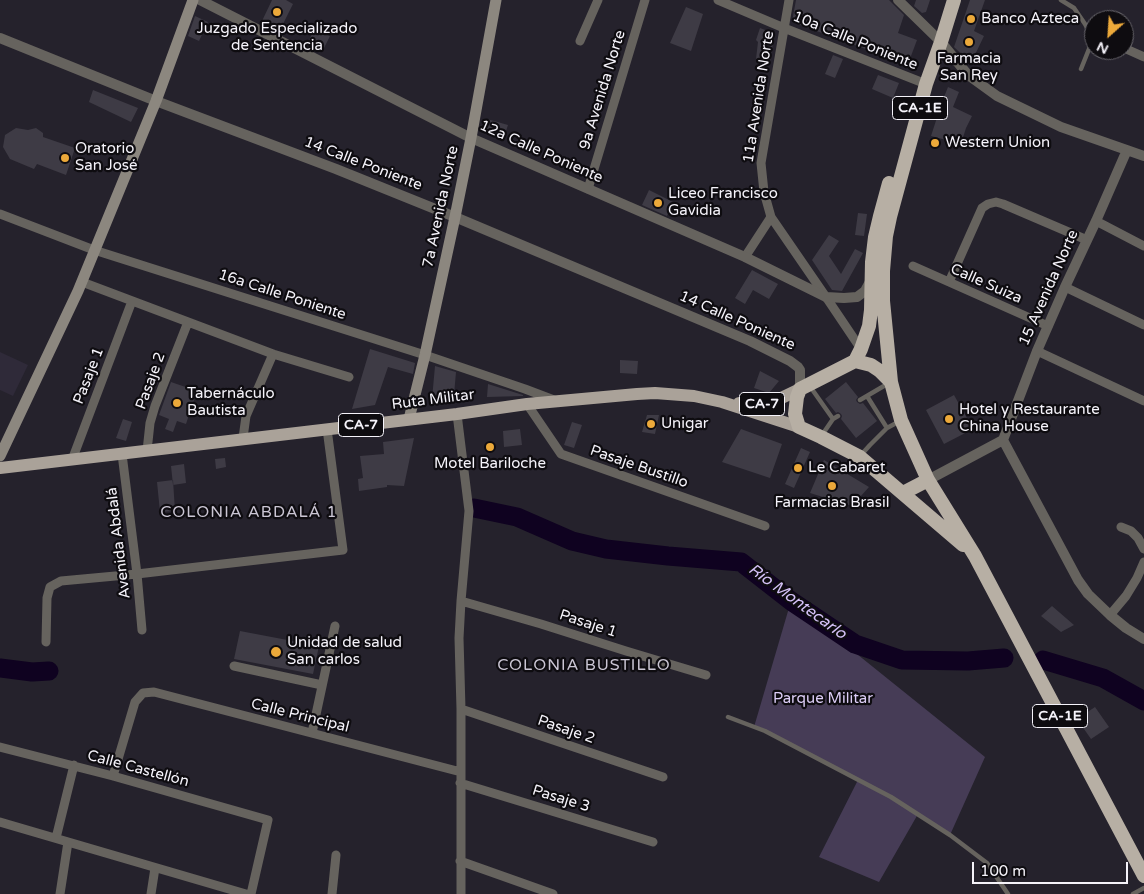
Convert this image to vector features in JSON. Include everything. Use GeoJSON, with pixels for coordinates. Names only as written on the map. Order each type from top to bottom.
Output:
{"type":"FeatureCollection","features":[{"type":"Feature","properties":{"kind":"highway","name":"CA-1E"},"geometry":{"type":"LineString","coordinates":[[938,40],[946,0]]}},
{"type":"Feature","properties":{"kind":"highway","name":"CA-1E"},"geometry":{"type":"LineString","coordinates":[[858,355],[869,326],[875,237],[880,216],[923,83],[954,0]]}},
{"type":"Feature","properties":{"kind":"highway","name":"CA-1E"},"geometry":{"type":"LineString","coordinates":[[923,83],[890,217],[886,236],[883,271],[883,300],[891,382],[901,420],[928,480],[975,556],[1144,876]]}},
{"type":"Feature","properties":{"kind":"highway"},"geometry":{"type":"LineString","coordinates":[[799,427],[795,407],[797,397],[804,387],[858,355],[880,371],[891,382]]}},
{"type":"Feature","properties":{"kind":"highway","name":"CA-1E"},"geometry":{"type":"LineString","coordinates":[[799,427],[822,436],[860,457],[975,556]]}},
{"type":"Feature","properties":{"kind":"highway"},"geometry":{"type":"LineString","coordinates":[[903,493],[928,480]]}},
{"type":"Feature","properties":{"kind":"main road"},"geometry":{"type":"LineString","coordinates":[[0,456],[82,282],[156,101],[194,0]]}},
{"type":"Feature","properties":{"kind":"main road","name":"7a Avenida Norte"},"geometry":{"type":"LineString","coordinates":[[409,419],[455,217],[496,0]]}},
{"type":"Feature","properties":{"kind":"main road","name":"Ruta Militar"},"geometry":{"type":"LineString","coordinates":[[722,402],[771,403],[804,387]]}},
{"type":"Feature","properties":{"kind":"main road","name":"Ruta Militar"},"geometry":{"type":"LineString","coordinates":[[0,468],[458,414],[527,404],[655,393],[694,396],[722,402],[799,427]]}},
{"type":"Feature","properties":{"kind":"street","name":"12a Calle Poniente"},"geometry":{"type":"LineString","coordinates":[[200,0],[471,138],[745,257],[826,297],[857,297],[865,291],[872,280]]}},
{"type":"Feature","properties":{"kind":"street"},"geometry":{"type":"LineString","coordinates":[[580,40],[598,0]]}},
{"type":"Feature","properties":{"kind":"street","name":"9a Avenida Norte"},"geometry":{"type":"LineString","coordinates":[[588,189],[645,0]]}},
{"type":"Feature","properties":{"kind":"street","name":"10a Calle Poniente"},"geometry":{"type":"LineString","coordinates":[[718,0],[923,83]]}},
{"type":"Feature","properties":{"kind":"street","name":"11a Avenida Norte"},"geometry":{"type":"LineString","coordinates":[[789,0],[761,163],[764,192],[771,217],[826,297],[858,355]]}},
{"type":"Feature","properties":{"kind":"street"},"geometry":{"type":"LineString","coordinates":[[898,0],[938,40],[968,75],[997,96],[1061,127],[1144,156]]}},
{"type":"Feature","properties":{"kind":"street","name":"14 Calle Poniente"},"geometry":{"type":"LineString","coordinates":[[0,38],[156,101],[336,169],[455,217],[750,341],[798,366],[804,387]]}},
{"type":"Feature","properties":{"kind":"street","name":"15 Avenida Norte"},"geometry":{"type":"LineString","coordinates":[[1003,440],[1048,326],[1127,150]]}},
{"type":"Feature","properties":{"kind":"street"},"geometry":{"type":"LineString","coordinates":[[949,282],[982,208],[988,204],[996,202],[1003,204],[1087,240]]}},
{"type":"Feature","properties":{"kind":"street","name":"16a Calle Poniente"},"geometry":{"type":"LineString","coordinates":[[0,214],[94,250],[425,354],[556,401]]}},
{"type":"Feature","properties":{"kind":"street"},"geometry":{"type":"LineString","coordinates":[[745,257],[771,217]]}},
{"type":"Feature","properties":{"kind":"street"},"geometry":{"type":"LineString","coordinates":[[1096,221],[1144,246]]}},
{"type":"Feature","properties":{"kind":"street","name":"Calle Suiza"},"geometry":{"type":"LineString","coordinates":[[912,266],[1048,326]]}},
{"type":"Feature","properties":{"kind":"street"},"geometry":{"type":"LineString","coordinates":[[82,282],[273,354],[349,377]]}},
{"type":"Feature","properties":{"kind":"street"},"geometry":{"type":"LineString","coordinates":[[1065,287],[1144,325]]}},
{"type":"Feature","properties":{"kind":"street","name":"Pasaje 1"},"geometry":{"type":"LineString","coordinates":[[72,460],[132,301]]}},
{"type":"Feature","properties":{"kind":"street","name":"Pasaje 2"},"geometry":{"type":"LineString","coordinates":[[147,451],[150,423],[155,406],[188,322]]}},
{"type":"Feature","properties":{"kind":"street"},"geometry":{"type":"LineString","coordinates":[[1037,352],[1144,401]]}},
{"type":"Feature","properties":{"kind":"street"},"geometry":{"type":"LineString","coordinates":[[243,438],[246,416],[273,354]]}},
{"type":"Feature","properties":{"kind":"street","name":"Pasaje Bustillo"},"geometry":{"type":"LineString","coordinates":[[527,404],[561,454],[765,526]]}},
{"type":"Feature","properties":{"kind":"street"},"geometry":{"type":"LineString","coordinates":[[458,414],[469,511],[459,638],[461,894]]}},
{"type":"Feature","properties":{"kind":"street"},"geometry":{"type":"LineString","coordinates":[[46,642],[47,598],[50,587],[61,581],[343,550],[327,429]]}},
{"type":"Feature","properties":{"kind":"street"},"geometry":{"type":"LineString","coordinates":[[928,480],[1003,440],[1078,580],[1088,594],[1110,615],[1144,639]]}},
{"type":"Feature","properties":{"kind":"street","name":"Avenida Abdalá"},"geometry":{"type":"LineString","coordinates":[[122,454],[142,630]]}},
{"type":"Feature","properties":{"kind":"street"},"geometry":{"type":"LineString","coordinates":[[1120,527],[1131,531],[1138,538],[1144,549]]}},
{"type":"Feature","properties":{"kind":"street"},"geometry":{"type":"LineString","coordinates":[[1110,615],[1126,596],[1144,562]]}},
{"type":"Feature","properties":{"kind":"street","name":"Pasaje 1"},"geometry":{"type":"LineString","coordinates":[[461,601],[706,675]]}},
{"type":"Feature","properties":{"kind":"street"},"geometry":{"type":"LineString","coordinates":[[312,733],[335,626]]}},
{"type":"Feature","properties":{"kind":"street"},"geometry":{"type":"LineString","coordinates":[[234,666],[322,685]]}},
{"type":"Feature","properties":{"kind":"street","name":"Calle Principal"},"geometry":{"type":"LineString","coordinates":[[113,776],[135,702],[143,693],[154,692],[461,772]]}},
{"type":"Feature","properties":{"kind":"street","name":"Pasaje 2"},"geometry":{"type":"LineString","coordinates":[[461,709],[663,777]]}},
{"type":"Feature","properties":{"kind":"street","name":"Calle Castellón"},"geometry":{"type":"LineString","coordinates":[[0,746],[268,820],[251,894]]}},
{"type":"Feature","properties":{"kind":"street"},"geometry":{"type":"LineString","coordinates":[[56,838],[74,765]]}},
{"type":"Feature","properties":{"kind":"street","name":"Pasaje 3"},"geometry":{"type":"LineString","coordinates":[[460,783],[653,842]]}},
{"type":"Feature","properties":{"kind":"street"},"geometry":{"type":"LineString","coordinates":[[0,822],[246,894]]}},
{"type":"Feature","properties":{"kind":"street"},"geometry":{"type":"LineString","coordinates":[[60,894],[68,842]]}},
{"type":"Feature","properties":{"kind":"street"},"geometry":{"type":"LineString","coordinates":[[332,894],[336,855]]}},
{"type":"Feature","properties":{"kind":"street"},"geometry":{"type":"LineString","coordinates":[[460,861],[552,894]]}},
{"type":"Feature","properties":{"kind":"street"},"geometry":{"type":"LineString","coordinates":[[151,894],[155,868]]}},
{"type":"Feature","properties":{"kind":"lane"},"geometry":{"type":"LineString","coordinates":[[1062,0],[1074,8],[1093,39],[1082,69]]}},
{"type":"Feature","properties":{"kind":"lane"},"geometry":{"type":"LineString","coordinates":[[860,400],[891,382]]}},
{"type":"Feature","properties":{"kind":"lane"},"geometry":{"type":"LineString","coordinates":[[804,387],[833,419]]}},
{"type":"Feature","properties":{"kind":"lane"},"geometry":{"type":"LineString","coordinates":[[867,396],[887,428]]}},
{"type":"Feature","properties":{"kind":"lane"},"geometry":{"type":"LineString","coordinates":[[822,436],[833,419],[838,416]]}},
{"type":"Feature","properties":{"kind":"lane"},"geometry":{"type":"LineString","coordinates":[[860,457],[887,428],[901,420]]}},
{"type":"Feature","properties":{"kind":"lane"},"geometry":{"type":"LineString","coordinates":[[728,717],[765,732],[891,796],[987,862],[1008,894]]}},
{"type":"Feature","properties":{"kind":"lane"},"geometry":{"type":"LineString","coordinates":[[1134,894],[1144,888]]}},
{"type":"Feature","properties":{"kind":"shaded area"},"geometry":{"type":"Polygon","coordinates":[[[0,352],[28,365],[13,396],[0,390],[0,352]]]}},
{"type":"Feature","properties":{"kind":"green space","name":"Parque Militar"},"geometry":{"type":"Polygon","coordinates":[[[791,601],[985,757],[950,835],[918,814],[879,882],[819,857],[858,780],[754,727],[791,601]]]}},
{"type":"Feature","properties":{"kind":"building","name":"Juzgado Especializado de Sentencia"},"geometry":{"type":"Polygon","coordinates":[[[272,0],[286,0],[293,4],[280,30],[262,21],[272,0]]]}},
{"type":"Feature","properties":{"kind":"building"},"geometry":{"type":"Polygon","coordinates":[[[796,0],[889,0],[904,15],[898,33],[917,40],[908,64],[792,22],[796,0]]]}},
{"type":"Feature","properties":{"kind":"building"},"geometry":{"type":"Polygon","coordinates":[[[916,0],[930,0],[926,12],[922,13],[914,6],[916,0]]]}},
{"type":"Feature","properties":{"kind":"building"},"geometry":{"type":"Polygon","coordinates":[[[970,0],[985,0],[974,31],[984,36],[971,63],[954,47],[970,0]]]}},
{"type":"Feature","properties":{"kind":"building"},"geometry":{"type":"Polygon","coordinates":[[[686,7],[703,14],[691,51],[670,43],[686,7]]]}},
{"type":"Feature","properties":{"kind":"building"},"geometry":{"type":"Polygon","coordinates":[[[195,16],[208,22],[199,41],[188,36],[195,16]]]}},
{"type":"Feature","properties":{"kind":"building"},"geometry":{"type":"Polygon","coordinates":[[[315,28],[330,36],[324,48],[309,40],[315,28]]]}},
{"type":"Feature","properties":{"kind":"building"},"geometry":{"type":"Polygon","coordinates":[[[760,28],[773,33],[770,62],[756,59],[758,42],[756,40],[760,28]]]}},
{"type":"Feature","properties":{"kind":"building"},"geometry":{"type":"Polygon","coordinates":[[[833,55],[843,59],[835,78],[825,74],[833,55]]]}},
{"type":"Feature","properties":{"kind":"building"},"geometry":{"type":"Polygon","coordinates":[[[878,75],[899,83],[893,98],[872,89],[878,75]]]}},
{"type":"Feature","properties":{"kind":"building"},"geometry":{"type":"Polygon","coordinates":[[[948,87],[959,92],[953,107],[972,116],[961,144],[931,136],[948,87]]]}},
{"type":"Feature","properties":{"kind":"building"},"geometry":{"type":"Polygon","coordinates":[[[93,90],[138,108],[131,122],[89,102],[93,90]]]}},
{"type":"Feature","properties":{"kind":"building"},"geometry":{"type":"Polygon","coordinates":[[[487,119],[508,125],[504,137],[483,131],[487,119]]]}},
{"type":"Feature","properties":{"kind":"building"},"geometry":{"type":"Polygon","coordinates":[[[16,128],[28,130],[36,128],[43,133],[43,137],[75,148],[66,175],[37,164],[34,169],[10,159],[3,147],[5,135],[16,128]]]}},
{"type":"Feature","properties":{"kind":"building","name":"Liceo Francisco Gavidia"},"geometry":{"type":"Polygon","coordinates":[[[649,190],[673,202],[667,216],[642,205],[649,190]]]}},
{"type":"Feature","properties":{"kind":"building"},"geometry":{"type":"Polygon","coordinates":[[[858,213],[867,214],[864,236],[855,235],[858,213]]]}},
{"type":"Feature","properties":{"kind":"building"},"geometry":{"type":"Polygon","coordinates":[[[829,235],[839,241],[829,256],[841,274],[855,249],[863,253],[842,291],[832,290],[812,260],[829,235]]]}},
{"type":"Feature","properties":{"kind":"building"},"geometry":{"type":"Polygon","coordinates":[[[752,270],[778,284],[769,299],[753,290],[745,304],[735,298],[752,270]]]}},
{"type":"Feature","properties":{"kind":"building"},"geometry":{"type":"Polygon","coordinates":[[[370,349],[415,363],[413,374],[388,367],[375,405],[352,409],[370,349]]]}},
{"type":"Feature","properties":{"kind":"building"},"geometry":{"type":"Polygon","coordinates":[[[620,360],[638,361],[637,374],[620,373],[620,360]]]}},
{"type":"Feature","properties":{"kind":"building"},"geometry":{"type":"Polygon","coordinates":[[[435,366],[456,372],[454,395],[432,399],[435,366]]]}},
{"type":"Feature","properties":{"kind":"building"},"geometry":{"type":"Polygon","coordinates":[[[760,371],[779,381],[769,393],[754,388],[760,371]]]}},
{"type":"Feature","properties":{"kind":"building","name":"Tabernáculo Bautista"},"geometry":{"type":"Polygon","coordinates":[[[171,382],[197,391],[186,424],[177,421],[173,432],[165,429],[169,419],[159,415],[171,382]]]}},
{"type":"Feature","properties":{"kind":"building"},"geometry":{"type":"Polygon","coordinates":[[[846,382],[858,397],[857,402],[863,403],[877,421],[856,438],[841,419],[841,414],[836,413],[825,399],[846,382]]]}},
{"type":"Feature","properties":{"kind":"building"},"geometry":{"type":"Polygon","coordinates":[[[488,384],[523,395],[523,396],[487,397],[488,384]]]}},
{"type":"Feature","properties":{"kind":"building","name":"Hotel y Restaurante China House"},"geometry":{"type":"Polygon","coordinates":[[[954,395],[973,429],[944,444],[926,410],[954,395]]]}},
{"type":"Feature","properties":{"kind":"building","name":"Unigar"},"geometry":{"type":"Polygon","coordinates":[[[647,415],[659,415],[655,434],[642,432],[647,415]]]}},
{"type":"Feature","properties":{"kind":"building"},"geometry":{"type":"Polygon","coordinates":[[[123,419],[132,422],[126,441],[116,438],[123,419]]]}},
{"type":"Feature","properties":{"kind":"building"},"geometry":{"type":"Polygon","coordinates":[[[572,422],[582,425],[574,448],[564,445],[572,422]]]}},
{"type":"Feature","properties":{"kind":"building"},"geometry":{"type":"Polygon","coordinates":[[[520,429],[522,445],[504,447],[503,431],[520,429]]]}},
{"type":"Feature","properties":{"kind":"building"},"geometry":{"type":"Polygon","coordinates":[[[741,429],[782,444],[770,478],[722,462],[741,429]]]}},
{"type":"Feature","properties":{"kind":"building"},"geometry":{"type":"Polygon","coordinates":[[[414,438],[404,486],[387,485],[387,487],[359,491],[358,479],[363,478],[360,456],[384,454],[383,442],[414,438]]]}},
{"type":"Feature","properties":{"kind":"building","name":"Le Cabaret"},"geometry":{"type":"Polygon","coordinates":[[[801,448],[810,452],[794,488],[785,484],[801,448]]]}},
{"type":"Feature","properties":{"kind":"building"},"geometry":{"type":"Polygon","coordinates":[[[225,458],[226,467],[216,469],[215,459],[225,458]]]}},
{"type":"Feature","properties":{"kind":"building"},"geometry":{"type":"Polygon","coordinates":[[[824,460],[869,487],[852,506],[810,493],[824,460]]]}},
{"type":"Feature","properties":{"kind":"building"},"geometry":{"type":"Polygon","coordinates":[[[184,464],[186,483],[173,485],[171,466],[184,464]]]}},
{"type":"Feature","properties":{"kind":"building"},"geometry":{"type":"Polygon","coordinates":[[[173,480],[175,511],[160,512],[157,482],[173,480]]]}},
{"type":"Feature","properties":{"kind":"building"},"geometry":{"type":"Polygon","coordinates":[[[1052,606],[1074,625],[1061,632],[1041,616],[1052,606]]]}},
{"type":"Feature","properties":{"kind":"building","name":"Unidad de salud San carlos"},"geometry":{"type":"Polygon","coordinates":[[[240,631],[319,646],[313,674],[234,659],[240,631]]]}},
{"type":"Feature","properties":{"kind":"building"},"geometry":{"type":"Polygon","coordinates":[[[1095,707],[1109,727],[1091,739],[1077,719],[1095,707]]]}},
{"type":"Feature","properties":{"kind":"waterway","name":"Río Montecarlo"},"geometry":{"type":"LineString","coordinates":[[474,508],[517,517],[572,541],[606,549],[741,562],[791,601],[855,644],[902,660],[968,661],[1004,658]]}},
{"type":"Feature","properties":{"kind":"waterway","name":"Río Montecarlo"},"geometry":{"type":"LineString","coordinates":[[1043,660],[1103,678],[1144,701]]}},
{"type":"Feature","properties":{"kind":"waterway","name":"Río Montecarlo"},"geometry":{"type":"LineString","coordinates":[[0,668],[32,672],[49,671]]}},
{"type":"Feature","properties":{"kind":"place","name":"Juzgado Especializado de Sentencia"},"geometry":{"type":"Point","coordinates":[277,12]}},
{"type":"Feature","properties":{"kind":"place","name":"Banco Azteca"},"geometry":{"type":"Point","coordinates":[971,19]}},
{"type":"Feature","properties":{"kind":"place","name":"Farmacia San Rey"},"geometry":{"type":"Point","coordinates":[969,42]}},
{"type":"Feature","properties":{"kind":"place","name":"Western Union"},"geometry":{"type":"Point","coordinates":[935,143]}},
{"type":"Feature","properties":{"kind":"place","name":"Oratorio San José"},"geometry":{"type":"Point","coordinates":[65,158]}},
{"type":"Feature","properties":{"kind":"place","name":"Liceo Francisco Gavidia"},"geometry":{"type":"Point","coordinates":[658,203]}},
{"type":"Feature","properties":{"kind":"place","name":"Tabernáculo Bautista"},"geometry":{"type":"Point","coordinates":[177,403]}},
{"type":"Feature","properties":{"kind":"place","name":"Hotel y Restaurante China House"},"geometry":{"type":"Point","coordinates":[949,419]}},
{"type":"Feature","properties":{"kind":"place","name":"Unigar"},"geometry":{"type":"Point","coordinates":[651,424]}},
{"type":"Feature","properties":{"kind":"place","name":"Motel Bariloche"},"geometry":{"type":"Point","coordinates":[490,447]}},
{"type":"Feature","properties":{"kind":"place","name":"Le Cabaret"},"geometry":{"type":"Point","coordinates":[798,468]}},
{"type":"Feature","properties":{"kind":"place","name":"Farmacias Brasil"},"geometry":{"type":"Point","coordinates":[832,486]}},
{"type":"Feature","properties":{"kind":"place","name":"Unidad de salud San carlos"},"geometry":{"type":"Point","coordinates":[276,652]}},
{"type":"Feature","properties":{"kind":"district","name":"COLONIA ABDALÁ 1"},"geometry":{"type":"Point","coordinates":[249,513]}},
{"type":"Feature","properties":{"kind":"district","name":"COLONIA BUSTILLO"},"geometry":{"type":"Point","coordinates":[584,666]}}]}
